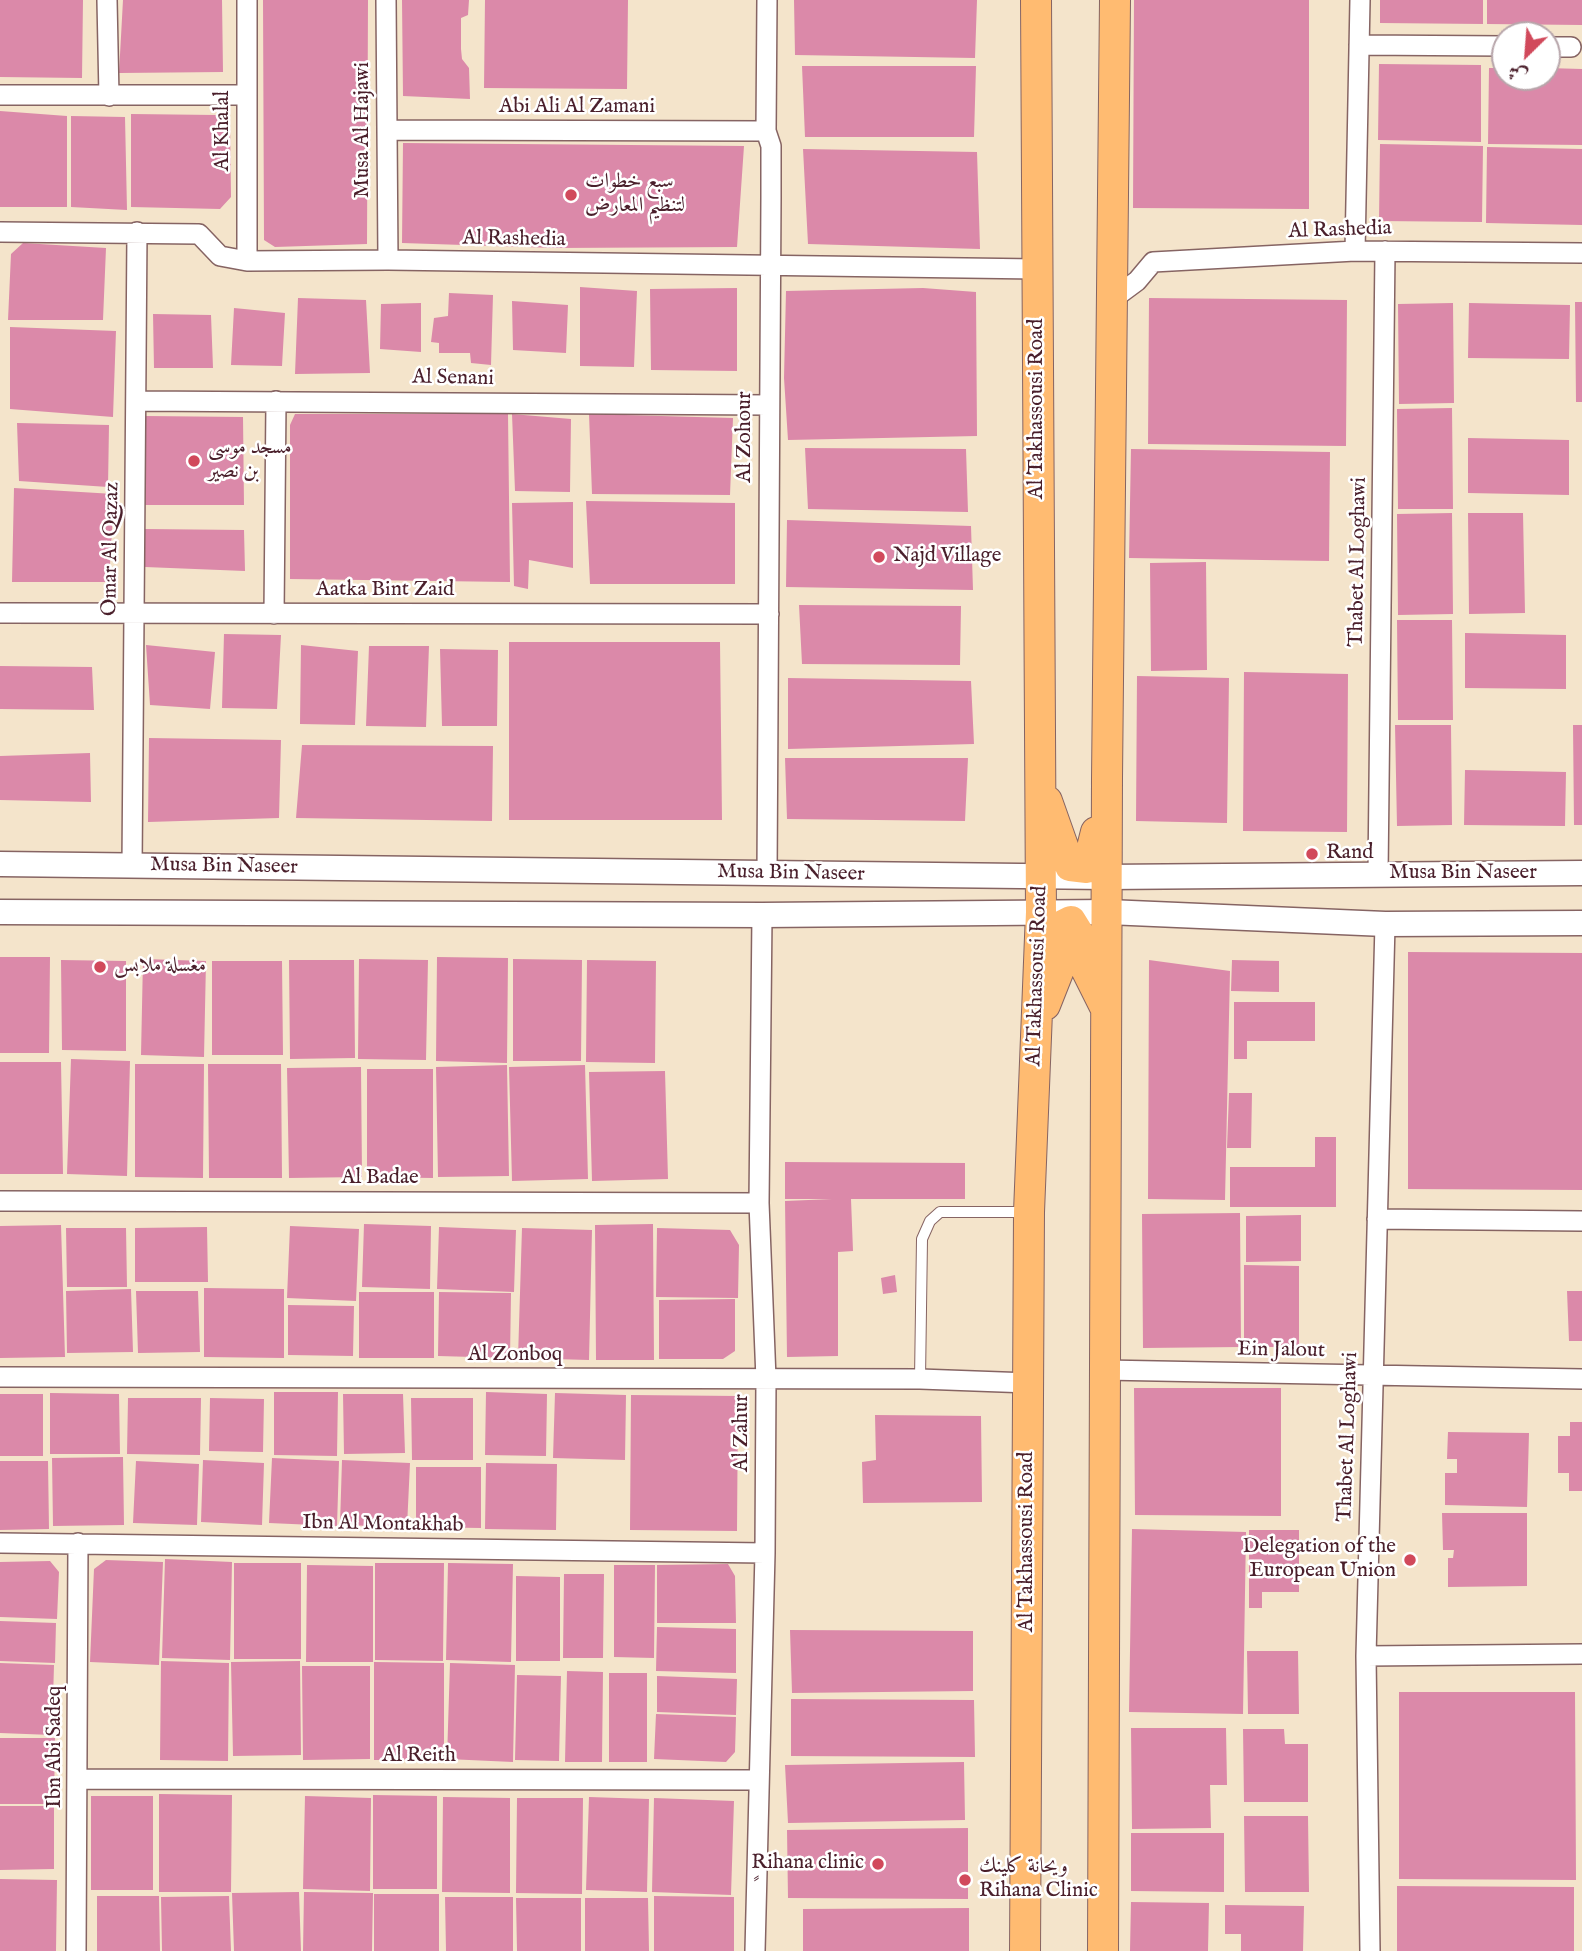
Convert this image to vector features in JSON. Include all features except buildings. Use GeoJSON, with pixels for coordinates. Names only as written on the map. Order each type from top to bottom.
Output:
{"type":"FeatureCollection","features":[{"type":"Feature","properties":{"kind":"main road","name":"Al Takhassousi Road"},"geometry":{"type":"LineString","coordinates":[[1026,1951],[1029,1212],[1041,912],[1035,0]]}},
{"type":"Feature","properties":{"kind":"main road"},"geometry":{"type":"LineString","coordinates":[[1103,1951],[1106,877],[1115,0]]}},
{"type":"Feature","properties":{"kind":"main road"},"geometry":{"type":"LineString","coordinates":[[1040,781],[1070,866],[1079,870],[1087,868],[1107,778]]}},
{"type":"Feature","properties":{"kind":"main road"},"geometry":{"type":"LineString","coordinates":[[1037,1024],[1059,971],[1062,930],[1067,921],[1076,926],[1082,961],[1107,1014]]}},
{"type":"Feature","properties":{"kind":"street"},"geometry":{"type":"LineString","coordinates":[[107,0],[109,96]]}},
{"type":"Feature","properties":{"kind":"street","name":"Al Khalal"},"geometry":{"type":"LineString","coordinates":[[247,0],[247,261]]}},
{"type":"Feature","properties":{"kind":"street","name":"Musa Al Hajawi"},"geometry":{"type":"LineString","coordinates":[[386,0],[388,260]]}},
{"type":"Feature","properties":{"kind":"street","name":"Al Zohour"},"geometry":{"type":"LineString","coordinates":[[767,0],[766,131],[771,161],[767,874]]}},
{"type":"Feature","properties":{"kind":"street"},"geometry":{"type":"LineString","coordinates":[[1355,251],[1360,0]]}},
{"type":"Feature","properties":{"kind":"street"},"geometry":{"type":"LineString","coordinates":[[1359,45],[1491,47]]}},
{"type":"Feature","properties":{"kind":"street"},"geometry":{"type":"LineString","coordinates":[[1561,47],[1571,47]]}},
{"type":"Feature","properties":{"kind":"street"},"geometry":{"type":"LineString","coordinates":[[0,95],[247,95]]}},
{"type":"Feature","properties":{"kind":"street","name":"Abi Ali Al Zamani"},"geometry":{"type":"LineString","coordinates":[[387,130],[766,131]]}},
{"type":"Feature","properties":{"kind":"street","name":"Al Rashedia"},"geometry":{"type":"LineString","coordinates":[[0,232],[200,234],[220,256],[247,261],[388,260],[1037,269]]}},
{"type":"Feature","properties":{"kind":"street","name":"Omar Al Qazaz"},"geometry":{"type":"LineString","coordinates":[[132,866],[137,232]]}},
{"type":"Feature","properties":{"kind":"street","name":"Al Rashedia"},"geometry":{"type":"LineString","coordinates":[[1114,298],[1137,281],[1153,262],[1355,251],[1582,253]]}},
{"type":"Feature","properties":{"kind":"street","name":"Thabet Al Loghawi"},"geometry":{"type":"LineString","coordinates":[[1378,874],[1385,251]]}},
{"type":"Feature","properties":{"kind":"street","name":"Al Senani"},"geometry":{"type":"LineString","coordinates":[[136,401],[769,405]]}},
{"type":"Feature","properties":{"kind":"street"},"geometry":{"type":"LineString","coordinates":[[274,614],[276,401]]}},
{"type":"Feature","properties":{"kind":"street","name":"Aatka Bint Zaid"},"geometry":{"type":"LineString","coordinates":[[0,613],[769,614]]}},
{"type":"Feature","properties":{"kind":"street","name":"Musa Bin Naseer"},"geometry":{"type":"LineString","coordinates":[[0,864],[1106,877],[1582,873]]}},
{"type":"Feature","properties":{"kind":"street"},"geometry":{"type":"LineString","coordinates":[[986,912],[1015,906],[1017,898],[1012,884],[989,876]]}},
{"type":"Feature","properties":{"kind":"street"},"geometry":{"type":"LineString","coordinates":[[1158,877],[1130,883],[1126,894],[1136,909],[1166,913]]}},
{"type":"Feature","properties":{"kind":"street"},"geometry":{"type":"LineString","coordinates":[[0,912],[762,915],[1108,912],[1385,924],[1582,923]]}},
{"type":"Feature","properties":{"kind":"street","name":"Al Zahur"},"geometry":{"type":"LineString","coordinates":[[755,1951],[765,1553],[766,1380],[759,1203],[762,915]]}},
{"type":"Feature","properties":{"kind":"street","name":"Thabet Al Loghawi"},"geometry":{"type":"LineString","coordinates":[[1370,1951],[1366,1656],[1385,924]]}},
{"type":"Feature","properties":{"kind":"street","name":"Al Badae"},"geometry":{"type":"LineString","coordinates":[[0,1201],[759,1203]]}},
{"type":"Feature","properties":{"kind":"street"},"geometry":{"type":"LineString","coordinates":[[1377,1219],[1582,1221]]}},
{"type":"Feature","properties":{"kind":"street","name":"Ein Jalout"},"geometry":{"type":"LineString","coordinates":[[1104,1370],[1582,1379]]}},
{"type":"Feature","properties":{"kind":"street","name":"Al Zonboq"},"geometry":{"type":"LineString","coordinates":[[0,1377],[920,1379],[1029,1383]]}},
{"type":"Feature","properties":{"kind":"street","name":"Ibn Al Montakhab"},"geometry":{"type":"LineString","coordinates":[[0,1543],[765,1553]]}},
{"type":"Feature","properties":{"kind":"street","name":"Ibn Abi Sadeq"},"geometry":{"type":"LineString","coordinates":[[76,1951],[79,1779],[78,1543]]}},
{"type":"Feature","properties":{"kind":"street"},"geometry":{"type":"LineString","coordinates":[[1366,1656],[1582,1654]]}},
{"type":"Feature","properties":{"kind":"street","name":"Al Reith"},"geometry":{"type":"LineString","coordinates":[[79,1779],[758,1780]]}},
{"type":"Feature","properties":{"kind":"lane"},"geometry":{"type":"LineString","coordinates":[[920,1379],[922,1239],[930,1221],[940,1212],[1029,1212]]}},
{"type":"Feature","properties":{"kind":"place","name":"سبع خطوات لتنظيم المعارض"},"geometry":{"type":"Point","coordinates":[571,195]}},
{"type":"Feature","properties":{"kind":"place","name":"مسجد موسى بن نصير"},"geometry":{"type":"Point","coordinates":[194,461]}},
{"type":"Feature","properties":{"kind":"place","name":"Najd Village"},"geometry":{"type":"Point","coordinates":[879,557]}},
{"type":"Feature","properties":{"kind":"place","name":"Rand"},"geometry":{"type":"Point","coordinates":[1312,854]}},
{"type":"Feature","properties":{"kind":"place","name":"مغسلة ملابس"},"geometry":{"type":"Point","coordinates":[100,967]}},
{"type":"Feature","properties":{"kind":"place","name":"Delegation of the European Union"},"geometry":{"type":"Point","coordinates":[1410,1560]}},
{"type":"Feature","properties":{"kind":"place","name":"ٍRihana clinic"},"geometry":{"type":"Point","coordinates":[878,1864]}},
{"type":"Feature","properties":{"kind":"place","name":"ويحانة كلينك Rihana Clinic"},"geometry":{"type":"Point","coordinates":[965,1880]}}]}
